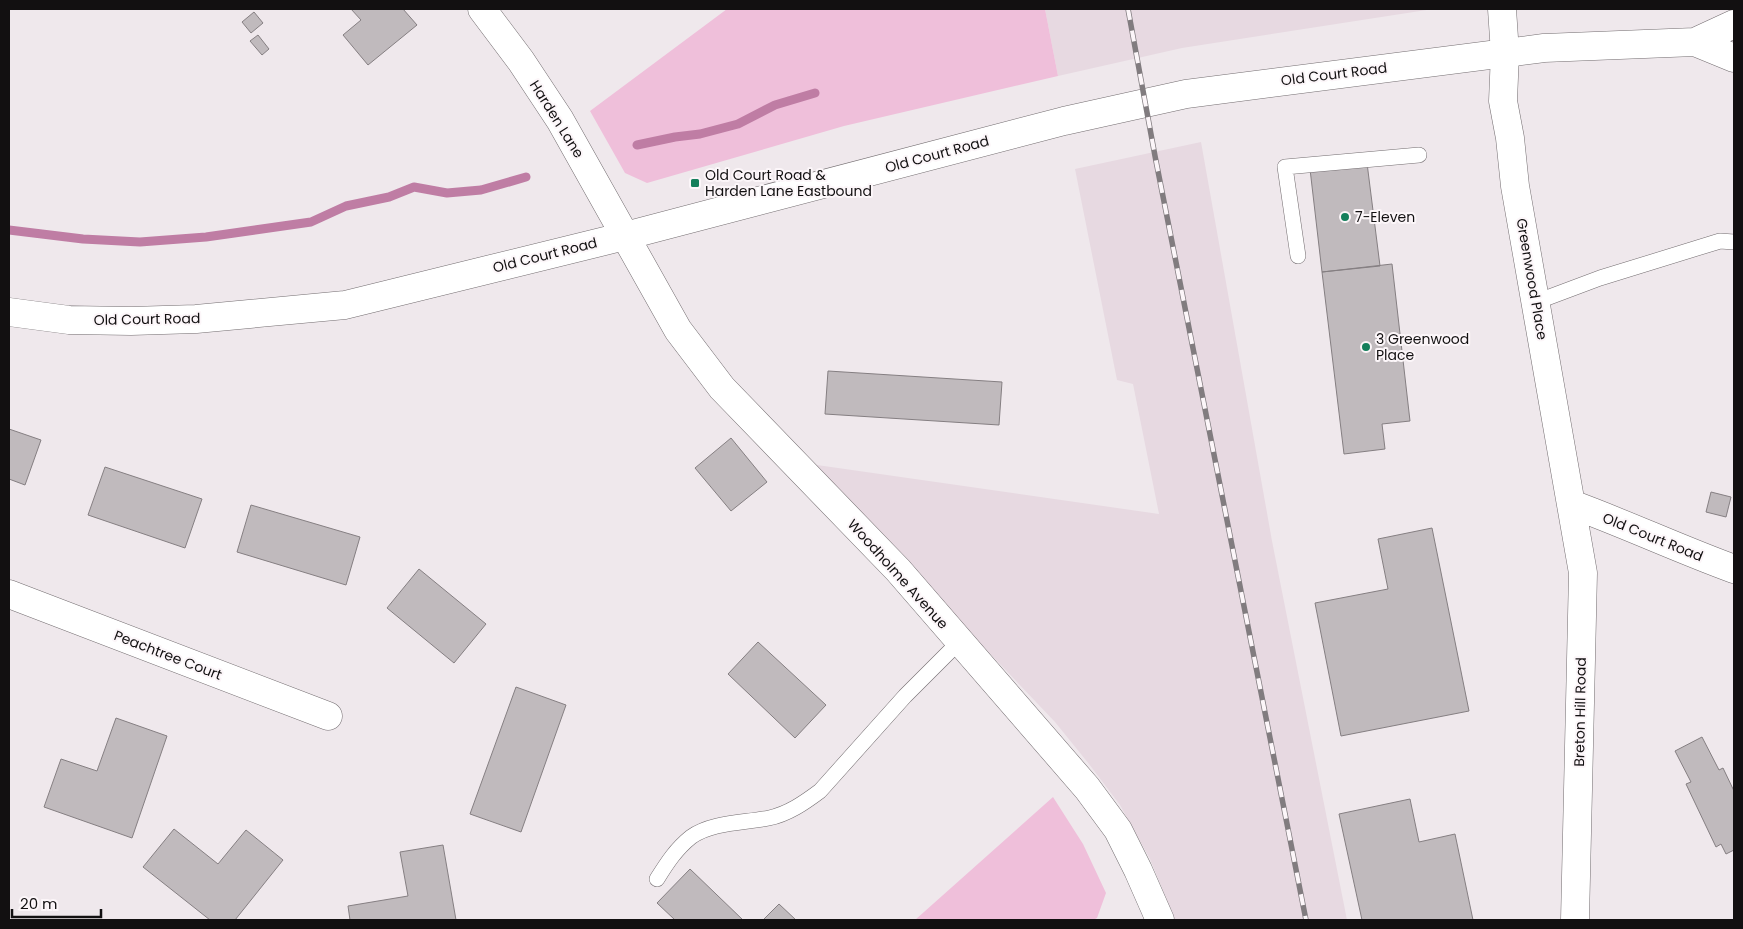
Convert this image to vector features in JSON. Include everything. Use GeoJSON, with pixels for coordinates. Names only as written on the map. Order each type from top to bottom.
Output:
{"type":"FeatureCollection","features":[{"type":"Feature","properties":{"kind":"street","name":"Harden Lane"},"geometry":{"type":"LineString","coordinates":[[482,9],[521,61],[560,120],[624,236]]}},
{"type":"Feature","properties":{"kind":"street","name":"Greenwood Place"},"geometry":{"type":"LineString","coordinates":[[1502,9],[1505,53],[1503,101],[1510,138],[1515,186],[1571,504]]}},
{"type":"Feature","properties":{"kind":"street","name":"Old Court Road"},"geometry":{"type":"LineString","coordinates":[[9,312],[70,320],[131,321],[196,319],[345,305],[624,236],[1064,121],[1186,94],[1544,48],[1695,42],[1734,24]]}},
{"type":"Feature","properties":{"kind":"street","name":"Old Court Road"},"geometry":{"type":"LineString","coordinates":[[1695,42],[1734,58]]}},
{"type":"Feature","properties":{"kind":"street","name":"Woodholme Avenue"},"geometry":{"type":"LineString","coordinates":[[624,236],[678,330],[722,388],[898,570],[1092,794],[1118,830],[1138,870],[1158,919]]}},
{"type":"Feature","properties":{"kind":"street","name":"Old Court Road"},"geometry":{"type":"LineString","coordinates":[[1571,504],[1620,522],[1689,553],[1734,569]]}},
{"type":"Feature","properties":{"kind":"street","name":"Breton Hill Road"},"geometry":{"type":"LineString","coordinates":[[1571,504],[1583,573],[1575,920]]}},
{"type":"Feature","properties":{"kind":"street","name":"Peachtree Court"},"geometry":{"type":"LineString","coordinates":[[9,594],[328,716]]}},
{"type":"Feature","properties":{"kind":"lane"},"geometry":{"type":"LineString","coordinates":[[1298,256],[1285,166],[1419,155]]}},
{"type":"Feature","properties":{"kind":"lane"},"geometry":{"type":"LineString","coordinates":[[1536,302],[1600,278],[1720,241],[1734,242]]}},
{"type":"Feature","properties":{"kind":"lane"},"geometry":{"type":"LineString","coordinates":[[657,879],[673,854],[692,836],[712,828],[779,815],[805,802],[820,791],[905,696],[960,641]]}},
{"type":"Feature","properties":{"kind":"shaded area"},"geometry":{"type":"Polygon","coordinates":[[[727,9],[1045,9],[1058,76],[844,126],[647,183],[625,173],[590,111],[727,9]]]}},
{"type":"Feature","properties":{"kind":"shaded area"},"geometry":{"type":"Polygon","coordinates":[[[1045,9],[1433,9],[1182,48],[1058,76],[1045,9]]]}},
{"type":"Feature","properties":{"kind":"shaded area"},"geometry":{"type":"Polygon","coordinates":[[[1201,142],[1272,541],[1347,920],[1175,920],[1150,859],[1120,805],[1089,764],[1055,722],[810,464],[1159,514],[1133,384],[1117,380],[1075,169],[1201,142]]]}},
{"type":"Feature","properties":{"kind":"shaded area"},"geometry":{"type":"Polygon","coordinates":[[[1053,797],[1083,844],[1106,893],[1097,918],[1093,920],[915,920],[1053,797]]]}},
{"type":"Feature","properties":{"kind":"building"},"geometry":{"type":"Polygon","coordinates":[[[351,9],[403,9],[417,25],[368,65],[343,35],[361,20],[351,9]]]}},
{"type":"Feature","properties":{"kind":"building"},"geometry":{"type":"Polygon","coordinates":[[[254,12],[263,23],[251,33],[242,22],[254,12]]]}},
{"type":"Feature","properties":{"kind":"building"},"geometry":{"type":"Polygon","coordinates":[[[258,35],[269,49],[262,55],[250,41],[258,35]]]}},
{"type":"Feature","properties":{"kind":"building","name":"7-Eleven"},"geometry":{"type":"Polygon","coordinates":[[[1367,163],[1380,266],[1322,272],[1310,169],[1367,163]]]}},
{"type":"Feature","properties":{"kind":"building","name":"3 Greenwood Place"},"geometry":{"type":"Polygon","coordinates":[[[1392,264],[1410,421],[1382,424],[1385,449],[1344,454],[1322,272],[1392,264]]]}},
{"type":"Feature","properties":{"kind":"building"},"geometry":{"type":"Polygon","coordinates":[[[828,371],[1002,382],[999,425],[825,414],[828,371]]]}},
{"type":"Feature","properties":{"kind":"building"},"geometry":{"type":"Polygon","coordinates":[[[9,429],[41,440],[25,485],[9,479],[9,429]]]}},
{"type":"Feature","properties":{"kind":"building"},"geometry":{"type":"Polygon","coordinates":[[[731,438],[767,482],[731,511],[695,468],[731,438]]]}},
{"type":"Feature","properties":{"kind":"building"},"geometry":{"type":"Polygon","coordinates":[[[105,467],[202,499],[185,548],[88,515],[105,467]]]}},
{"type":"Feature","properties":{"kind":"building"},"geometry":{"type":"Polygon","coordinates":[[[1711,492],[1731,497],[1726,517],[1706,512],[1711,492]]]}},
{"type":"Feature","properties":{"kind":"building"},"geometry":{"type":"Polygon","coordinates":[[[251,505],[360,537],[346,585],[237,552],[251,505]]]}},
{"type":"Feature","properties":{"kind":"building"},"geometry":{"type":"Polygon","coordinates":[[[1432,528],[1469,711],[1341,736],[1315,603],[1388,589],[1378,539],[1432,528]]]}},
{"type":"Feature","properties":{"kind":"building"},"geometry":{"type":"Polygon","coordinates":[[[419,569],[486,624],[454,663],[387,608],[419,569]]]}},
{"type":"Feature","properties":{"kind":"building"},"geometry":{"type":"Polygon","coordinates":[[[758,642],[826,705],[795,738],[728,674],[758,642]]]}},
{"type":"Feature","properties":{"kind":"building"},"geometry":{"type":"Polygon","coordinates":[[[516,687],[566,705],[521,832],[470,814],[516,687]]]}},
{"type":"Feature","properties":{"kind":"building"},"geometry":{"type":"Polygon","coordinates":[[[116,718],[167,736],[132,838],[44,807],[61,759],[97,771],[116,718]]]}},
{"type":"Feature","properties":{"kind":"building"},"geometry":{"type":"Polygon","coordinates":[[[1702,737],[1719,770],[1723,768],[1734,791],[1734,850],[1726,854],[1721,844],[1716,847],[1686,784],[1691,782],[1675,751],[1702,737]]]}},
{"type":"Feature","properties":{"kind":"building"},"geometry":{"type":"Polygon","coordinates":[[[1410,799],[1419,842],[1455,834],[1473,920],[1362,920],[1339,814],[1410,799]]]}},
{"type":"Feature","properties":{"kind":"building"},"geometry":{"type":"Polygon","coordinates":[[[174,829],[218,864],[246,830],[283,860],[235,920],[210,920],[143,867],[174,829]]]}},
{"type":"Feature","properties":{"kind":"building"},"geometry":{"type":"Polygon","coordinates":[[[443,845],[456,920],[350,920],[348,906],[408,896],[400,852],[443,845]]]}},
{"type":"Feature","properties":{"kind":"building"},"geometry":{"type":"Polygon","coordinates":[[[690,869],[743,920],[675,920],[657,903],[690,869]]]}},
{"type":"Feature","properties":{"kind":"building"},"geometry":{"type":"Polygon","coordinates":[[[779,904],[796,920],[763,920],[779,904]]]}},
{"type":"Feature","properties":{"kind":"waterway"},"geometry":{"type":"LineString","coordinates":[[637,145],[700,134],[738,124],[775,105],[815,93]]}},
{"type":"Feature","properties":{"kind":"waterway"},"geometry":{"type":"LineString","coordinates":[[9,230],[83,239],[140,242],[206,237],[311,222],[346,206],[389,197],[414,187],[447,193],[481,190],[526,177]]}},
{"type":"Feature","properties":{"kind":"railway"},"geometry":{"type":"LineString","coordinates":[[1128,9],[1155,156],[1306,920]]}},
{"type":"Feature","properties":{"kind":"place","name":"Old Court Road & Harden Lane Eastbound"},"geometry":{"type":"Point","coordinates":[695,183]}},
{"type":"Feature","properties":{"kind":"place","name":"7-Eleven"},"geometry":{"type":"Point","coordinates":[1345,217]}},
{"type":"Feature","properties":{"kind":"place","name":"3 Greenwood Place"},"geometry":{"type":"Point","coordinates":[1366,347]}}]}
